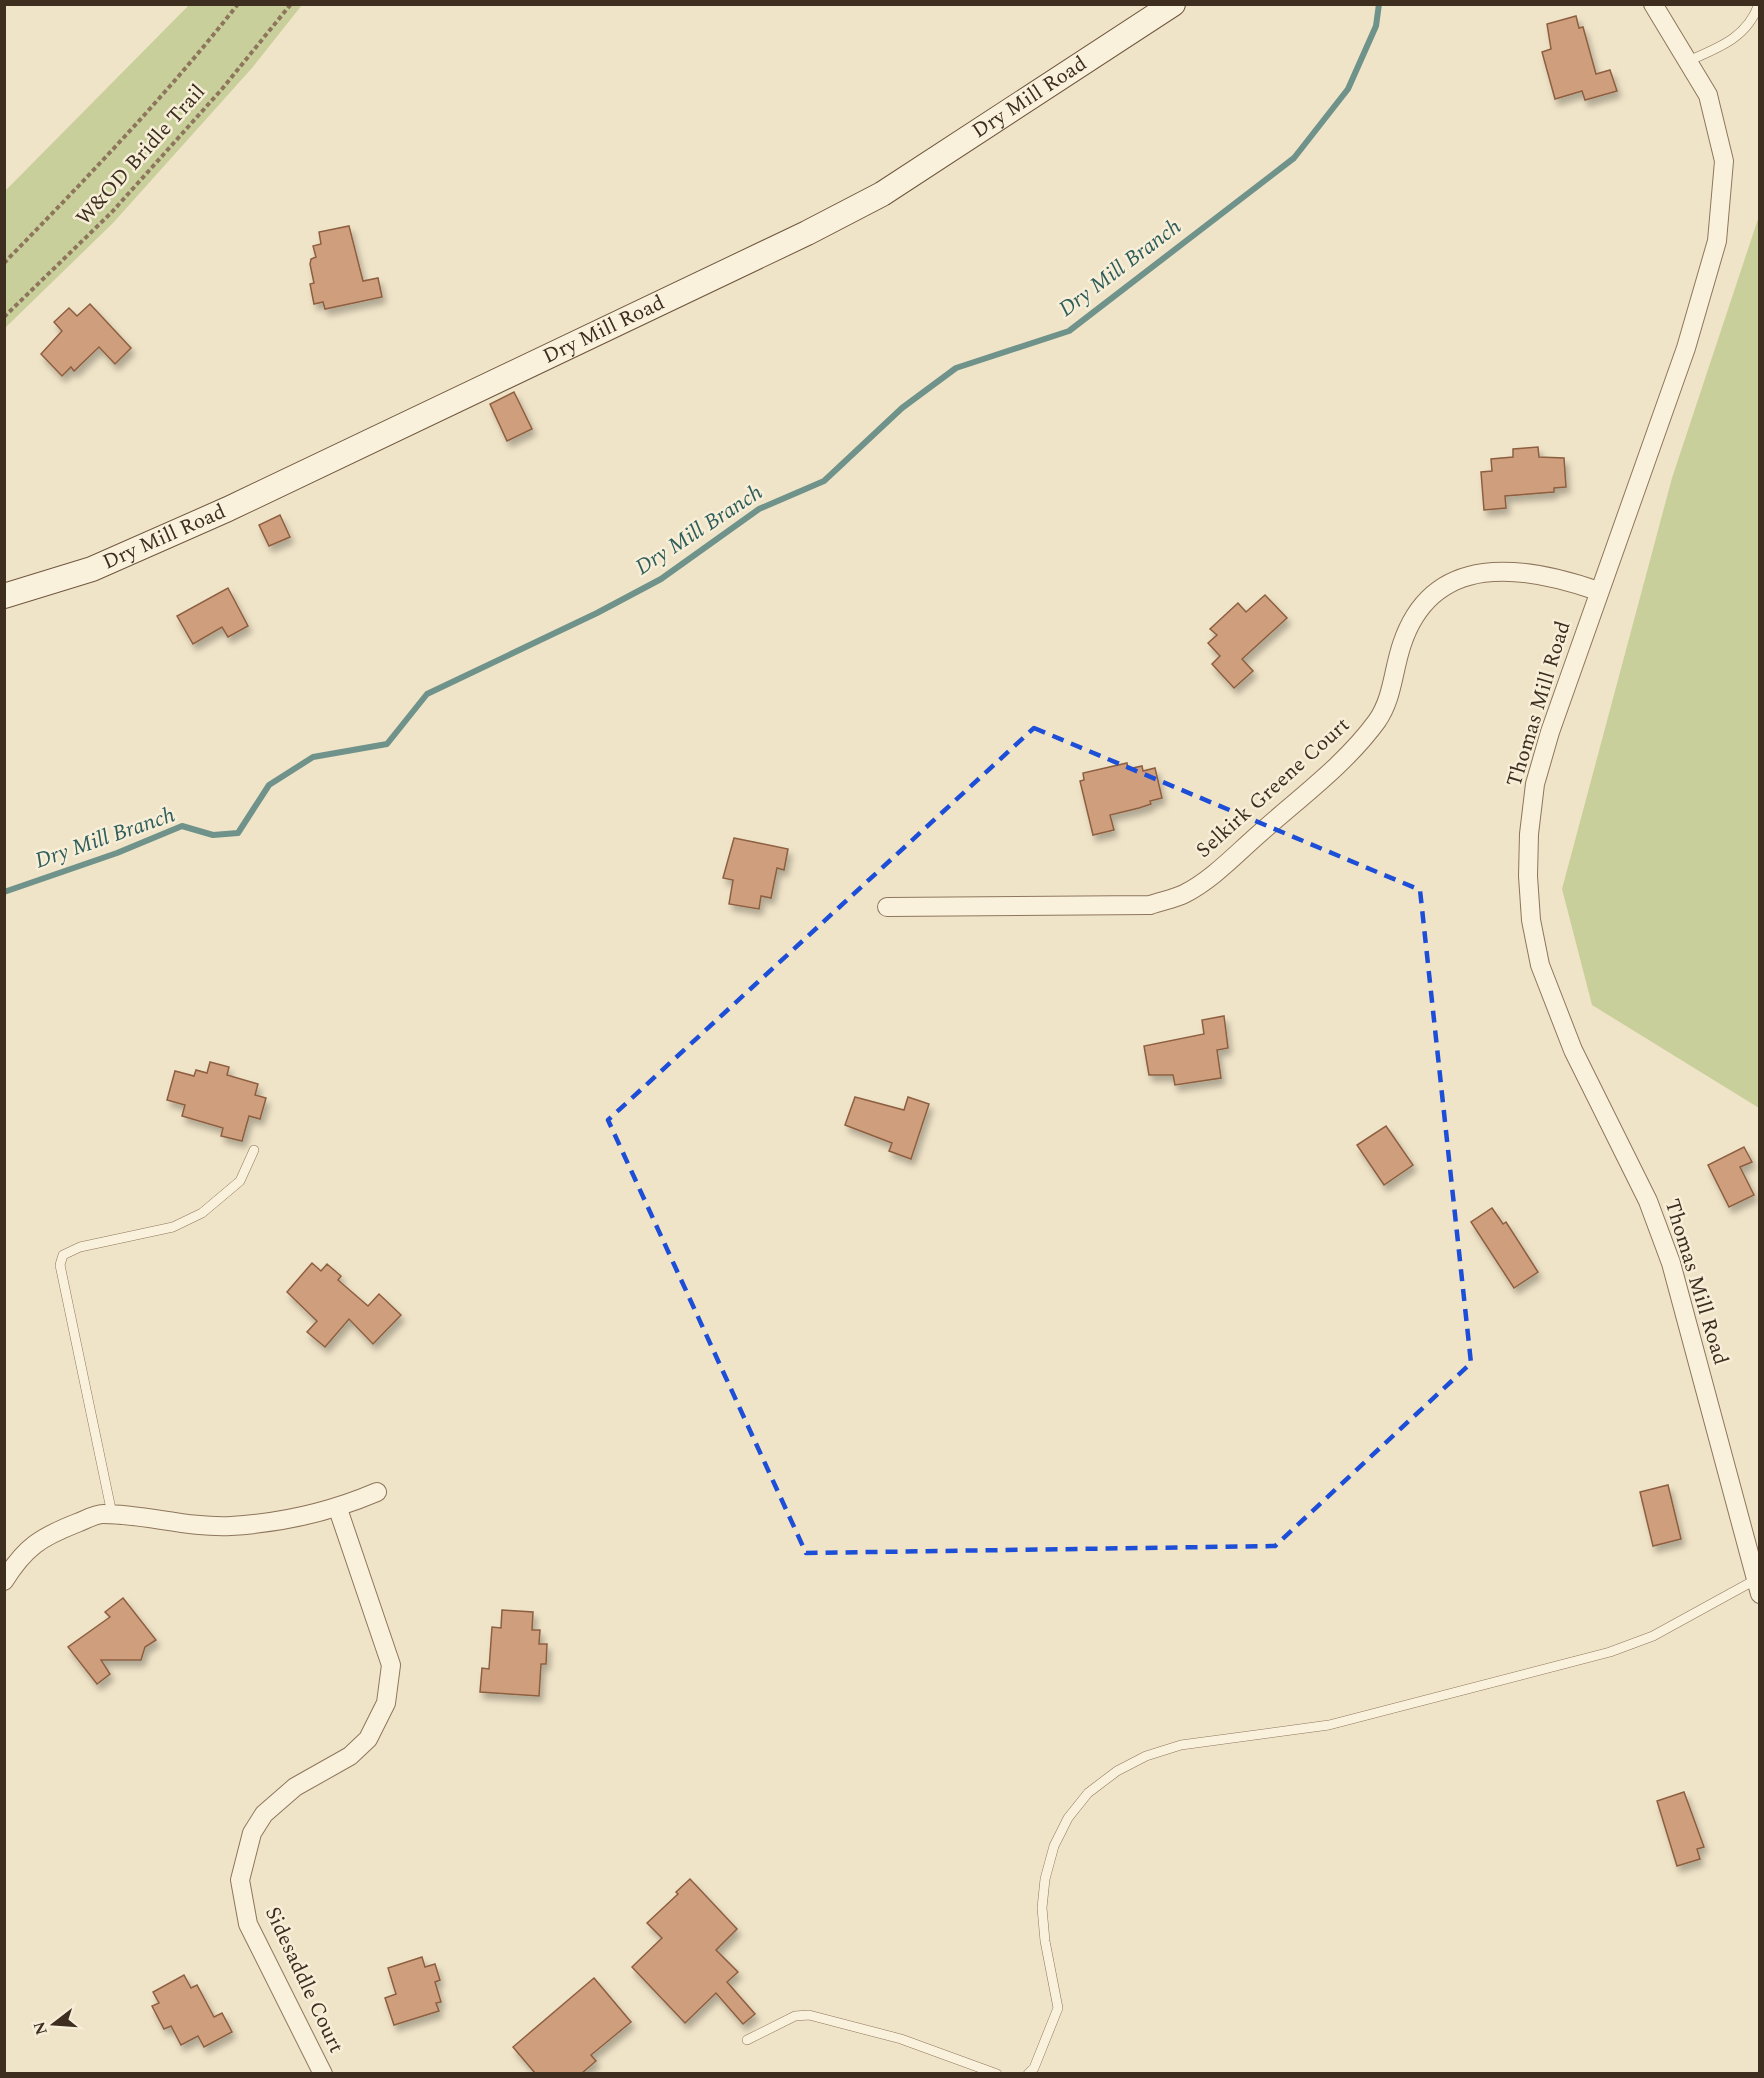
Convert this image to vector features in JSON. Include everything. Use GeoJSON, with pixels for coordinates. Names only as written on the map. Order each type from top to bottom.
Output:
{"type":"FeatureCollection","features":[{"type":"Feature","properties":{"kind":"street","name":"Dry Mill Road"},"geometry":{"type":"LineString","coordinates":[[4,596],[92,568],[228,509],[807,233],[882,194],[1173,4]]}},
{"type":"Feature","properties":{"kind":"street","name":"Thomas Mill Road"},"geometry":{"type":"LineString","coordinates":[[1653,4],[1708,95],[1724,161],[1717,241],[1686,348],[1598,591],[1535,784],[1529,834],[1528,876],[1531,920],[1540,965],[1554,1006],[1648,1201],[1671,1263],[1757,1587]]}},
{"type":"Feature","properties":{"kind":"street","name":"Selkirk Greene Court"},"geometry":{"type":"LineString","coordinates":[[887,907],[1150,905],[1185,894],[1230,860],[1352,752],[1378,719],[1393,686],[1402,643],[1413,622],[1441,587],[1469,574],[1505,572],[1550,576],[1598,591]]}},
{"type":"Feature","properties":{"kind":"street"},"geometry":{"type":"LineString","coordinates":[[4,1581],[20,1555],[54,1531],[100,1514],[179,1524],[229,1526],[276,1522],[338,1509],[377,1492]]}},
{"type":"Feature","properties":{"kind":"street","name":"Sidesaddle Court"},"geometry":{"type":"LineString","coordinates":[[323,2073],[248,1924],[240,1880],[252,1833],[264,1814],[295,1787],[356,1750],[368,1739],[386,1702],[391,1665],[338,1509]]}},
{"type":"Feature","properties":{"kind":"lane"},"geometry":{"type":"LineString","coordinates":[[1688,61],[1740,36],[1754,20],[1759,4]]}},
{"type":"Feature","properties":{"kind":"lane"},"geometry":{"type":"LineString","coordinates":[[112,1514],[60,1266],[63,1255],[80,1247],[173,1227],[202,1213],[240,1181],[254,1150]]}},
{"type":"Feature","properties":{"kind":"lane"},"geometry":{"type":"LineString","coordinates":[[1028,2073],[1034,2068],[1058,2008],[1045,1941],[1042,1908],[1045,1879],[1054,1846],[1068,1818],[1088,1793],[1117,1771],[1146,1756],[1181,1746],[1329,1725],[1610,1652],[1653,1636],[1757,1587]]}},
{"type":"Feature","properties":{"kind":"lane"},"geometry":{"type":"LineString","coordinates":[[747,2040],[795,2016],[809,2015],[901,2039],[997,2073]]}},
{"type":"Feature","properties":{"kind":"path"},"geometry":{"type":"LineString","coordinates":[[4,263],[110,155],[206,45],[238,4]]}},
{"type":"Feature","properties":{"kind":"path","name":"W&OD Bridle Trail"},"geometry":{"type":"LineString","coordinates":[[4,317],[112,212],[222,89],[291,4]]}},
{"type":"Feature","properties":{"kind":"highlighted area"},"geometry":{"type":"Polygon","coordinates":[[[1034,728],[1420,890],[1471,1363],[1275,1546],[806,1553],[608,1120],[1034,728]]]}},
{"type":"Feature","properties":{"kind":"green space"},"geometry":{"type":"Polygon","coordinates":[[[190,4],[302,5],[252,68],[113,223],[5,328],[5,191],[190,4]]]}},
{"type":"Feature","properties":{"kind":"green space"},"geometry":{"type":"Polygon","coordinates":[[[1759,216],[1760,1108],[1592,1005],[1562,889],[1672,478],[1759,216]]]}},
{"type":"Feature","properties":{"kind":"building"},"geometry":{"type":"Polygon","coordinates":[[[1576,16],[1579,28],[1583,27],[1596,74],[1610,70],[1617,91],[1585,100],[1582,91],[1555,99],[1542,52],[1551,49],[1547,24],[1576,16]]]}},
{"type":"Feature","properties":{"kind":"building"},"geometry":{"type":"Polygon","coordinates":[[[349,226],[363,281],[378,278],[382,297],[325,309],[323,302],[314,304],[310,284],[314,283],[310,264],[311,259],[316,257],[313,246],[321,244],[319,232],[349,226]]]}},
{"type":"Feature","properties":{"kind":"building"},"geometry":{"type":"Polygon","coordinates":[[[90,304],[131,348],[115,364],[99,347],[74,371],[71,367],[62,376],[41,354],[62,331],[54,322],[69,308],[77,316],[90,304]]]}},
{"type":"Feature","properties":{"kind":"building"},"geometry":{"type":"Polygon","coordinates":[[[514,392],[532,429],[507,441],[490,404],[514,392]]]}},
{"type":"Feature","properties":{"kind":"building"},"geometry":{"type":"Polygon","coordinates":[[[1538,447],[1539,457],[1564,458],[1566,487],[1554,488],[1554,492],[1505,496],[1506,508],[1484,510],[1481,472],[1492,471],[1491,459],[1513,457],[1513,449],[1538,447]]]}},
{"type":"Feature","properties":{"kind":"building"},"geometry":{"type":"Polygon","coordinates":[[[280,515],[290,537],[269,546],[259,525],[280,515]]]}},
{"type":"Feature","properties":{"kind":"building"},"geometry":{"type":"Polygon","coordinates":[[[228,588],[248,626],[228,637],[222,627],[193,644],[177,616],[228,588]]]}},
{"type":"Feature","properties":{"kind":"building"},"geometry":{"type":"Polygon","coordinates":[[[1265,595],[1287,618],[1242,659],[1253,671],[1234,688],[1212,664],[1220,656],[1208,643],[1217,635],[1210,629],[1238,603],[1246,612],[1265,595]]]}},
{"type":"Feature","properties":{"kind":"building"},"geometry":{"type":"Polygon","coordinates":[[[1127,763],[1128,769],[1142,766],[1143,771],[1155,768],[1162,798],[1150,801],[1151,804],[1139,808],[1110,815],[1114,830],[1093,835],[1080,781],[1084,780],[1083,773],[1127,763]]]}},
{"type":"Feature","properties":{"kind":"building"},"geometry":{"type":"Polygon","coordinates":[[[734,838],[788,849],[784,870],[777,868],[771,898],[761,896],[759,909],[729,904],[733,880],[723,878],[734,838]]]}},
{"type":"Feature","properties":{"kind":"building"},"geometry":{"type":"Polygon","coordinates":[[[1224,1016],[1228,1048],[1217,1050],[1221,1078],[1175,1085],[1173,1075],[1149,1075],[1144,1046],[1204,1034],[1202,1020],[1224,1016]]]}},
{"type":"Feature","properties":{"kind":"building"},"geometry":{"type":"Polygon","coordinates":[[[210,1062],[229,1067],[227,1075],[258,1084],[255,1095],[266,1098],[260,1119],[249,1116],[242,1141],[221,1136],[223,1128],[182,1116],[185,1105],[167,1100],[175,1071],[194,1076],[196,1070],[207,1073],[210,1062]]]}},
{"type":"Feature","properties":{"kind":"building"},"geometry":{"type":"Polygon","coordinates":[[[855,1097],[904,1110],[908,1097],[929,1104],[911,1159],[889,1151],[892,1143],[845,1125],[855,1097]]]}},
{"type":"Feature","properties":{"kind":"building"},"geometry":{"type":"Polygon","coordinates":[[[1386,1126],[1413,1165],[1384,1185],[1357,1145],[1386,1126]]]}},
{"type":"Feature","properties":{"kind":"building"},"geometry":{"type":"Polygon","coordinates":[[[1744,1147],[1752,1162],[1740,1167],[1754,1195],[1729,1207],[1708,1165],[1744,1147]]]}},
{"type":"Feature","properties":{"kind":"building"},"geometry":{"type":"Polygon","coordinates":[[[1492,1208],[1503,1224],[1506,1222],[1538,1272],[1514,1288],[1471,1222],[1492,1208]]]}},
{"type":"Feature","properties":{"kind":"building"},"geometry":{"type":"Polygon","coordinates":[[[312,1263],[321,1271],[327,1264],[341,1276],[338,1280],[368,1306],[379,1294],[401,1315],[373,1344],[349,1319],[325,1347],[307,1332],[317,1321],[287,1292],[312,1263]]]}},
{"type":"Feature","properties":{"kind":"building"},"geometry":{"type":"Polygon","coordinates":[[[1668,1485],[1681,1539],[1653,1546],[1640,1492],[1668,1485]]]}},
{"type":"Feature","properties":{"kind":"building"},"geometry":{"type":"Polygon","coordinates":[[[123,1598],[156,1640],[145,1647],[141,1660],[101,1660],[110,1674],[97,1684],[68,1647],[110,1617],[105,1612],[123,1598]]]}},
{"type":"Feature","properties":{"kind":"building"},"geometry":{"type":"Polygon","coordinates":[[[502,1610],[533,1612],[532,1630],[540,1630],[539,1644],[547,1644],[546,1664],[541,1664],[539,1696],[480,1692],[482,1668],[489,1669],[492,1627],[501,1628],[502,1610]]]}},
{"type":"Feature","properties":{"kind":"building"},"geometry":{"type":"Polygon","coordinates":[[[1684,1792],[1704,1847],[1697,1849],[1700,1859],[1677,1866],[1657,1801],[1684,1792]]]}},
{"type":"Feature","properties":{"kind":"building"},"geometry":{"type":"Polygon","coordinates":[[[690,1879],[737,1929],[716,1950],[738,1972],[727,1982],[755,2014],[743,2024],[716,1993],[685,2023],[632,1967],[662,1938],[647,1923],[678,1894],[676,1892],[690,1879]]]}},
{"type":"Feature","properties":{"kind":"building"},"geometry":{"type":"Polygon","coordinates":[[[422,1957],[425,1967],[435,1964],[440,1980],[435,1982],[441,2002],[436,2003],[439,2011],[394,2025],[385,1998],[396,1994],[388,1968],[422,1957]]]}},
{"type":"Feature","properties":{"kind":"building"},"geometry":{"type":"Polygon","coordinates":[[[184,1975],[191,1988],[197,1985],[214,2017],[222,2013],[232,2032],[204,2047],[198,2036],[181,2045],[171,2026],[164,2029],[152,2006],[159,2003],[153,1992],[184,1975]]]}},
{"type":"Feature","properties":{"kind":"building"},"geometry":{"type":"Polygon","coordinates":[[[594,1978],[631,2022],[591,2055],[596,2061],[582,2073],[535,2073],[513,2047],[594,1978]]]}},
{"type":"Feature","properties":{"kind":"waterway","name":"Dry Mill Branch"},"geometry":{"type":"LineString","coordinates":[[4,892],[117,853],[182,826],[213,835],[238,833],[269,785],[313,757],[387,744],[427,694],[597,613],[661,579],[759,509],[824,481],[902,408],[956,368],[1069,331],[1294,158],[1348,89],[1376,26],[1379,4]]}}]}
